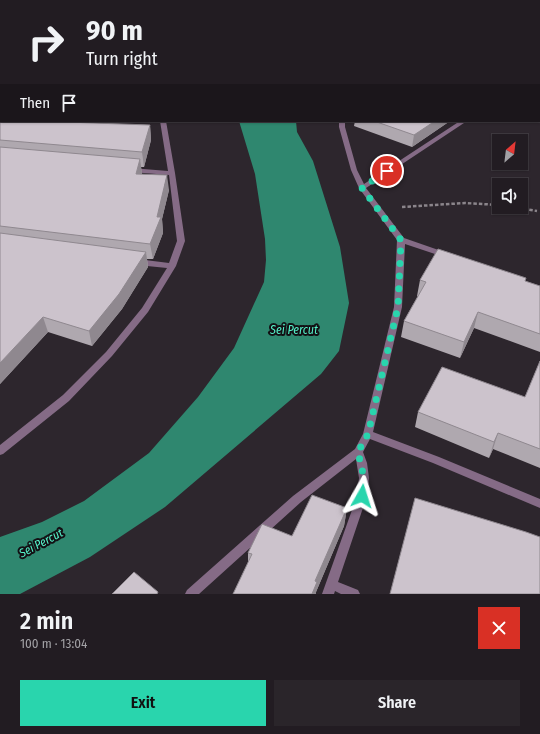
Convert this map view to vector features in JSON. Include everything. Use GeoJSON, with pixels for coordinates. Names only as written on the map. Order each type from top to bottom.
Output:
{"type":"FeatureCollection","features":[{"type":"Feature","properties":{"kind":"street"},"geometry":{"type":"LineString","coordinates":[[0,451],[66,398],[109,354],[145,310],[172,266],[181,241],[163,122]]}},
{"type":"Feature","properties":{"kind":"street"},"geometry":{"type":"LineString","coordinates":[[342,122],[342,127],[354,170],[362,188],[401,240],[452,258]]}},
{"type":"Feature","properties":{"kind":"street"},"geometry":{"type":"LineString","coordinates":[[362,188],[462,122]]}},
{"type":"Feature","properties":{"kind":"street"},"geometry":{"type":"LineString","coordinates":[[125,169],[172,173]]}},
{"type":"Feature","properties":{"kind":"street"},"geometry":{"type":"LineString","coordinates":[[191,594],[297,499],[358,452],[368,434],[398,307],[401,240]]}},
{"type":"Feature","properties":{"kind":"street"},"geometry":{"type":"LineString","coordinates":[[125,260],[172,266]]}},
{"type":"Feature","properties":{"kind":"street"},"geometry":{"type":"LineString","coordinates":[[368,434],[436,460],[540,504]]}},
{"type":"Feature","properties":{"kind":"street"},"geometry":{"type":"LineString","coordinates":[[354,594],[329,589],[362,496],[364,478],[358,452]]}},
{"type":"Feature","properties":{"kind":"path"},"geometry":{"type":"LineString","coordinates":[[376,208],[465,203],[492,205]]}},
{"type":"Feature","properties":{"kind":"path"},"geometry":{"type":"LineString","coordinates":[[528,209],[537,210]]}},
{"type":"Feature","properties":{"kind":"water","name":"Sei Percut"},"geometry":{"type":"Polygon","coordinates":[[[239,122],[296,122],[297,132],[313,161],[340,247],[349,303],[339,351],[321,374],[165,507],[90,557],[20,594],[0,594],[0,537],[42,522],[84,501],[149,453],[198,397],[234,348],[264,282],[266,260],[265,239],[255,174],[239,122]]]}},
{"type":"Feature","properties":{"kind":"building"},"geometry":{"type":"Polygon","coordinates":[[[0,122],[66,122],[150,125],[142,152],[0,140],[0,122]]]}},
{"type":"Feature","properties":{"kind":"building"},"geometry":{"type":"Polygon","coordinates":[[[377,122],[434,122],[414,135],[377,122]]]}},
{"type":"Feature","properties":{"kind":"building"},"geometry":{"type":"Polygon","coordinates":[[[0,147],[140,159],[136,174],[167,175],[157,217],[161,217],[150,244],[0,226],[0,147]]]}},
{"type":"Feature","properties":{"kind":"building"},"geometry":{"type":"Polygon","coordinates":[[[0,233],[146,252],[119,294],[89,331],[43,317],[0,363],[0,233]]]}},
{"type":"Feature","properties":{"kind":"building"},"geometry":{"type":"Polygon","coordinates":[[[438,249],[526,278],[525,281],[540,286],[540,334],[478,312],[464,342],[404,321],[426,282],[420,280],[438,249]]]}},
{"type":"Feature","properties":{"kind":"building"},"geometry":{"type":"Polygon","coordinates":[[[540,361],[540,449],[498,433],[494,442],[418,412],[442,367],[525,397],[540,361]]]}},
{"type":"Feature","properties":{"kind":"building"},"geometry":{"type":"Polygon","coordinates":[[[312,495],[347,508],[315,581],[317,582],[312,594],[233,594],[252,554],[248,553],[262,524],[292,536],[312,495]]]}},
{"type":"Feature","properties":{"kind":"building"},"geometry":{"type":"Polygon","coordinates":[[[415,498],[540,537],[540,594],[390,594],[415,498]]]}},
{"type":"Feature","properties":{"kind":"building"},"geometry":{"type":"Polygon","coordinates":[[[134,572],[158,592],[157,594],[112,594],[134,572]]]}},
{"type":"Feature","properties":{"kind":"route"},"geometry":{"type":"LineString","coordinates":[[362,496],[364,478],[362,463],[358,452],[368,434],[398,307],[401,240],[362,188],[387,171]]}}]}
